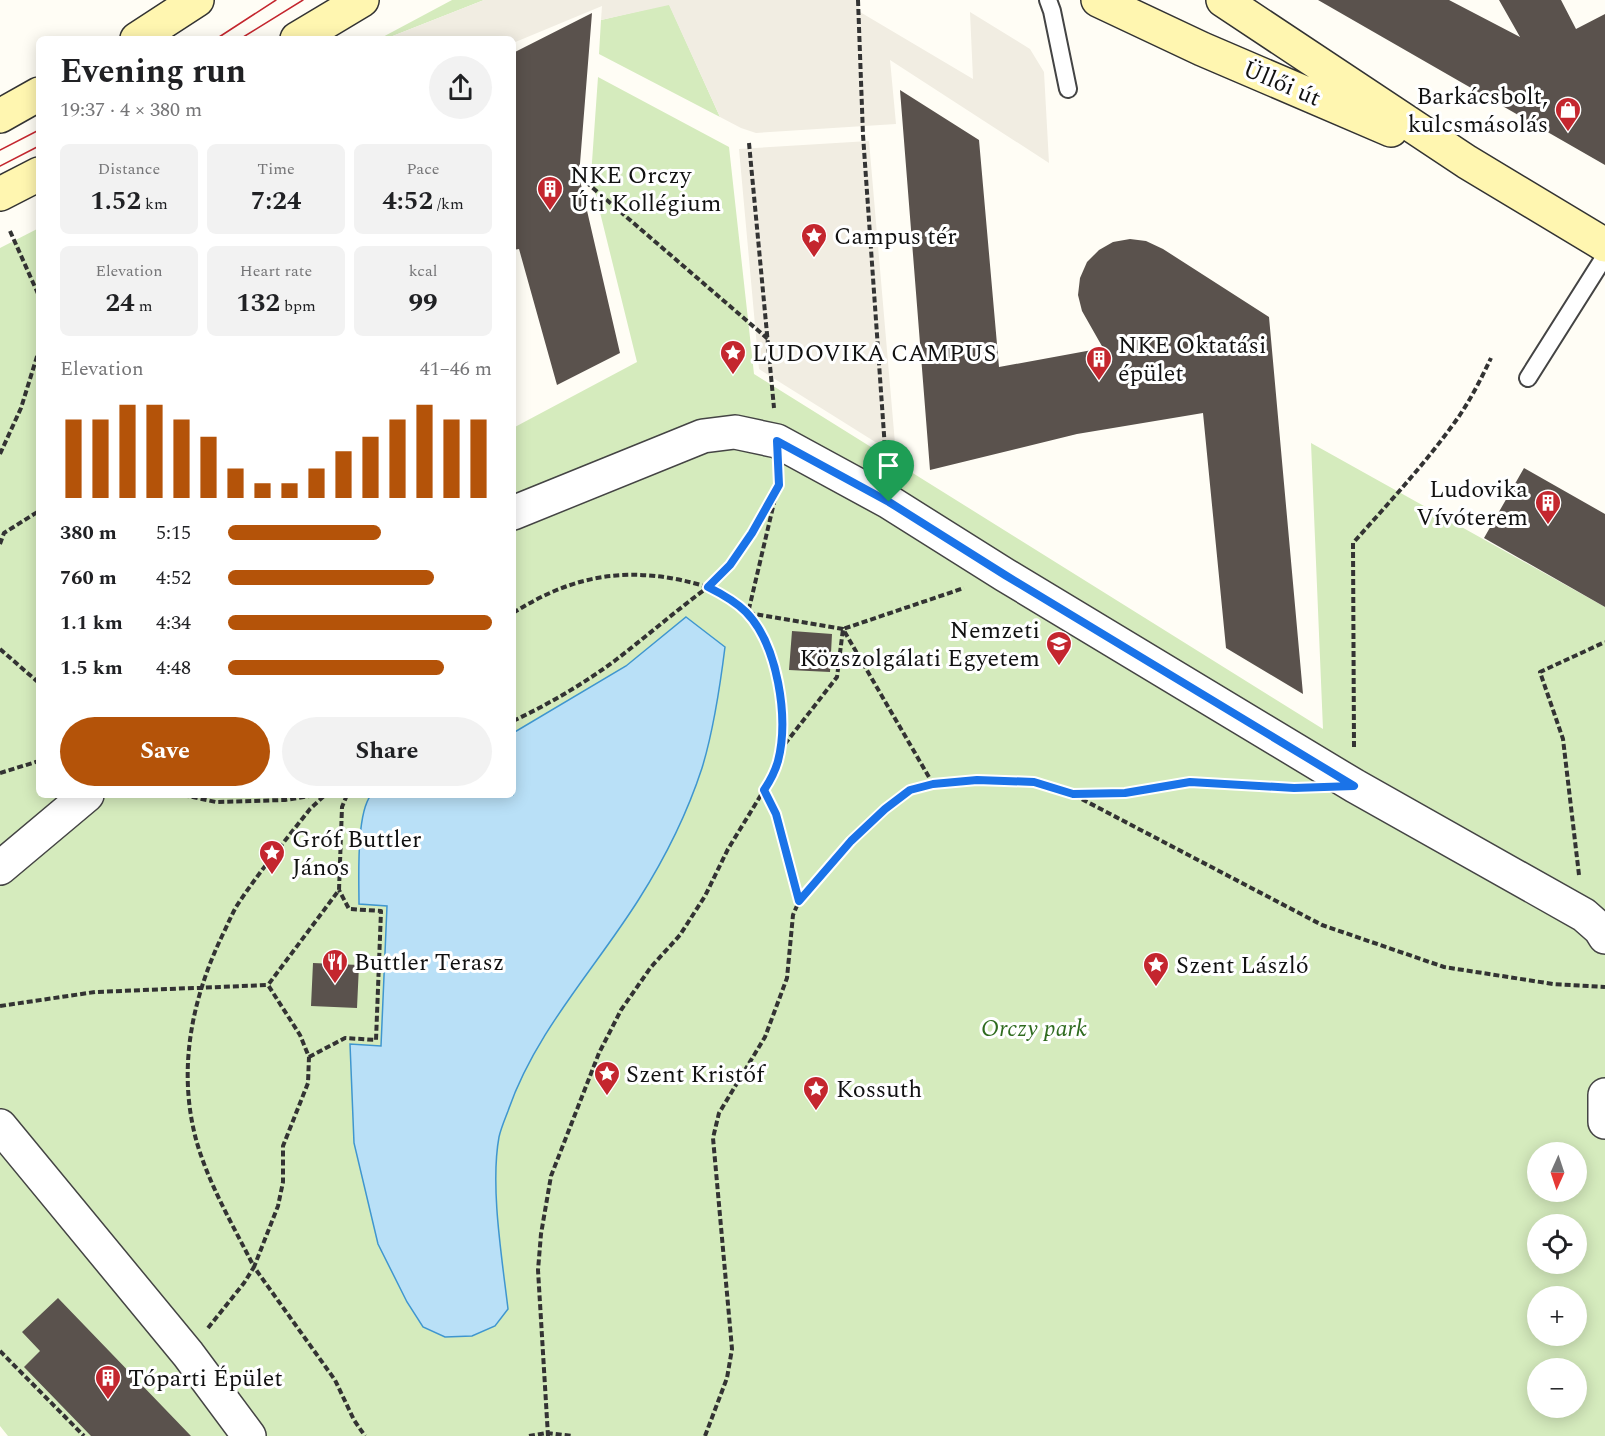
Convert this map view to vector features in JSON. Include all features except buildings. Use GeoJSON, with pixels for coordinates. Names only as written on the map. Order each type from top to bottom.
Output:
{"type":"FeatureCollection","features":[{"type":"Feature","properties":{"kind":"main road"},"geometry":{"type":"LineString","coordinates":[[142,36],[197,0]]}},
{"type":"Feature","properties":{"kind":"main road"},"geometry":{"type":"LineString","coordinates":[[302,36],[362,0]]}},
{"type":"Feature","properties":{"kind":"main road","name":"Üllői út"},"geometry":{"type":"LineString","coordinates":[[1098,0],[1202,49],[1467,162]]}},
{"type":"Feature","properties":{"kind":"main road","name":"Üllői út"},"geometry":{"type":"LineString","coordinates":[[1223,0],[1467,162],[1605,245]]}},
{"type":"Feature","properties":{"kind":"main road"},"geometry":{"type":"LineString","coordinates":[[0,116],[36,96]]}},
{"type":"Feature","properties":{"kind":"main road"},"geometry":{"type":"LineString","coordinates":[[0,195],[36,176]]}},
{"type":"Feature","properties":{"kind":"street"},"geometry":{"type":"LineString","coordinates":[[516,512],[703,436],[735,432],[777,441],[889,502],[1005,575],[1354,786],[1594,926]]}},
{"type":"Feature","properties":{"kind":"street"},"geometry":{"type":"LineString","coordinates":[[0,868],[83,798]]}},
{"type":"Feature","properties":{"kind":"street"},"geometry":{"type":"LineString","coordinates":[[1605,1095],[1605,1122]]}},
{"type":"Feature","properties":{"kind":"street"},"geometry":{"type":"LineString","coordinates":[[0,1126],[188,1354],[249,1436]]}},
{"type":"Feature","properties":{"kind":"lane"},"geometry":{"type":"LineString","coordinates":[[1048,0],[1068,89]]}},
{"type":"Feature","properties":{"kind":"lane"},"geometry":{"type":"LineString","coordinates":[[1528,378],[1605,256]]}},
{"type":"Feature","properties":{"kind":"path"},"geometry":{"type":"LineString","coordinates":[[858,0],[863,135],[889,502]]}},
{"type":"Feature","properties":{"kind":"path"},"geometry":{"type":"LineString","coordinates":[[748,613],[779,485],[769,340],[749,143]]}},
{"type":"Feature","properties":{"kind":"path"},"geometry":{"type":"LineString","coordinates":[[579,176],[769,340]]}},
{"type":"Feature","properties":{"kind":"path"},"geometry":{"type":"LineString","coordinates":[[10,231],[36,289]]}},
{"type":"Feature","properties":{"kind":"path"},"geometry":{"type":"LineString","coordinates":[[1354,786],[1353,543],[1454,425],[1491,358]]}},
{"type":"Feature","properties":{"kind":"path"},"geometry":{"type":"LineString","coordinates":[[0,454],[21,408],[36,360]]}},
{"type":"Feature","properties":{"kind":"path"},"geometry":{"type":"LineString","coordinates":[[516,720],[542,707],[616,659],[665,618],[708,587],[730,565],[752,533],[779,485]]}},
{"type":"Feature","properties":{"kind":"path"},"geometry":{"type":"LineString","coordinates":[[0,544],[4,533],[36,513]]}},
{"type":"Feature","properties":{"kind":"path"},"geometry":{"type":"LineString","coordinates":[[516,611],[557,588],[589,578],[630,574],[688,581],[708,587],[730,598],[748,613],[768,647],[782,712],[781,749],[772,777],[728,849],[705,896],[680,935],[651,967],[621,1010],[599,1053],[551,1176],[541,1234],[538,1270],[548,1434]]}},
{"type":"Feature","properties":{"kind":"path"},"geometry":{"type":"LineString","coordinates":[[748,613],[843,629],[1005,575]]}},
{"type":"Feature","properties":{"kind":"path"},"geometry":{"type":"LineString","coordinates":[[781,749],[837,677],[843,629]]}},
{"type":"Feature","properties":{"kind":"path"},"geometry":{"type":"LineString","coordinates":[[843,629],[933,784]]}},
{"type":"Feature","properties":{"kind":"path"},"geometry":{"type":"LineString","coordinates":[[1594,926],[1563,739],[1540,672],[1605,642]]}},
{"type":"Feature","properties":{"kind":"path"},"geometry":{"type":"LineString","coordinates":[[0,648],[36,680]]}},
{"type":"Feature","properties":{"kind":"path"},"geometry":{"type":"LineString","coordinates":[[0,773],[36,762]]}},
{"type":"Feature","properties":{"kind":"path"},"geometry":{"type":"LineString","coordinates":[[705,1436],[727,1378],[732,1349],[713,1138],[719,1113],[765,1037],[776,1008],[787,978],[793,915],[799,901],[851,841],[885,809],[910,790],[933,784],[977,780],[1034,782],[1073,794],[1322,925],[1444,967],[1553,984],[1605,987]]}},
{"type":"Feature","properties":{"kind":"path"},"geometry":{"type":"LineString","coordinates":[[1073,794],[1125,793],[1190,782],[1304,788]]}},
{"type":"Feature","properties":{"kind":"path"},"geometry":{"type":"LineString","coordinates":[[764,790],[776,814],[799,901]]}},
{"type":"Feature","properties":{"kind":"path"},"geometry":{"type":"LineString","coordinates":[[197,798],[216,802],[297,798]]}},
{"type":"Feature","properties":{"kind":"path"},"geometry":{"type":"LineString","coordinates":[[322,798],[305,815],[235,908],[201,987],[189,1042],[188,1061],[197,1142],[210,1178],[254,1267],[335,1380],[354,1420],[365,1436]]}},
{"type":"Feature","properties":{"kind":"path"},"geometry":{"type":"LineString","coordinates":[[309,1057],[345,1038],[376,1040],[381,911],[349,909],[339,890],[342,807],[345,798]]}},
{"type":"Feature","properties":{"kind":"path"},"geometry":{"type":"LineString","coordinates":[[268,986],[339,890]]}},
{"type":"Feature","properties":{"kind":"path"},"geometry":{"type":"LineString","coordinates":[[0,1006],[94,992],[268,986]]}},
{"type":"Feature","properties":{"kind":"path"},"geometry":{"type":"LineString","coordinates":[[188,1354],[254,1267],[278,1206],[283,1182],[284,1146],[308,1083],[309,1057],[300,1035],[268,986]]}},
{"type":"Feature","properties":{"kind":"path"},"geometry":{"type":"LineString","coordinates":[[0,1351],[84,1436]]}},
{"type":"Feature","properties":{"kind":"path"},"geometry":{"type":"LineString","coordinates":[[529,1436],[548,1434],[573,1436]]}},
{"type":"Feature","properties":{"kind":"green space"},"geometry":{"type":"Polygon","coordinates":[[[452,0],[484,0],[393,36],[385,36],[452,0]]]}},
{"type":"Feature","properties":{"kind":"green space"},"geometry":{"type":"Polygon","coordinates":[[[669,4],[720,117],[599,54],[601,20],[669,4]]]}},
{"type":"Feature","properties":{"kind":"green space","name":"Orczy park"},"geometry":{"type":"Polygon","coordinates":[[[598,77],[729,147],[754,374],[1323,729],[1311,443],[1605,607],[1605,1436],[8,1436],[0,1426],[0,248],[36,230],[36,798],[369,798],[359,903],[387,905],[381,1047],[350,1044],[407,1302],[423,1327],[445,1337],[472,1336],[495,1326],[508,1309],[496,1200],[497,1156],[503,1124],[534,1054],[567,1002],[639,899],[658,868],[682,819],[702,768],[710,738],[725,647],[685,618],[626,666],[516,731],[516,426],[637,362],[591,176],[598,77]]]}},
{"type":"Feature","properties":{"kind":"shaded area"},"geometry":{"type":"Polygon","coordinates":[[[484,0],[858,0],[860,12],[973,79],[970,12],[1030,49],[1044,72],[1049,163],[890,60],[896,124],[756,133],[741,128],[720,117],[669,5],[601,20],[602,6],[516,42],[516,36],[393,36],[484,0]]]}},
{"type":"Feature","properties":{"kind":"shaded area","name":"Campus tér"},"geometry":{"type":"Polygon","coordinates":[[[869,141],[896,455],[759,369],[739,149],[869,141]]]}},
{"type":"Feature","properties":{"kind":"water"},"geometry":{"type":"Polygon","coordinates":[[[686,617],[725,647],[719,693],[706,753],[696,785],[675,835],[639,899],[567,1002],[534,1054],[502,1127],[497,1156],[496,1200],[508,1309],[495,1326],[472,1336],[445,1337],[423,1327],[407,1302],[378,1244],[354,1143],[350,1044],[381,1046],[387,906],[359,904],[359,847],[366,804],[369,798],[516,798],[516,731],[626,666],[686,617]]]}},
{"type":"Feature","properties":{"kind":"tram line"},"geometry":{"type":"LineString","coordinates":[[221,36],[276,0]]}},
{"type":"Feature","properties":{"kind":"tram line"},"geometry":{"type":"LineString","coordinates":[[245,36],[303,0]]}},
{"type":"Feature","properties":{"kind":"tram line"},"geometry":{"type":"LineString","coordinates":[[0,150],[36,132]]}},
{"type":"Feature","properties":{"kind":"tram line"},"geometry":{"type":"LineString","coordinates":[[0,166],[36,148]]}},
{"type":"Feature","properties":{"kind":"place","name":"Barkácsbolt, kulcsmásolás"},"geometry":{"type":"Point","coordinates":[1568,133]}},
{"type":"Feature","properties":{"kind":"place","name":"NKE Orczy Úti Kollégium"},"geometry":{"type":"Point","coordinates":[550,212]}},
{"type":"Feature","properties":{"kind":"place","name":"Campus tér"},"geometry":{"type":"Point","coordinates":[814,259]}},
{"type":"Feature","properties":{"kind":"place","name":"LUDOVIKA CAMPUS"},"geometry":{"type":"Point","coordinates":[733,376]}},
{"type":"Feature","properties":{"kind":"place","name":"NKE Oktatási épület"},"geometry":{"type":"Point","coordinates":[1099,382]}},
{"type":"Feature","properties":{"kind":"place","name":"Ludovika Vívóterem"},"geometry":{"type":"Point","coordinates":[1548,526]}},
{"type":"Feature","properties":{"kind":"place","name":"Nemzeti Közszolgálati Egyetem"},"geometry":{"type":"Point","coordinates":[1059,667]}},
{"type":"Feature","properties":{"kind":"place","name":"Gróf Buttler János"},"geometry":{"type":"Point","coordinates":[272,876]}},
{"type":"Feature","properties":{"kind":"place","name":"Buttler Terasz"},"geometry":{"type":"Point","coordinates":[335,985]}},
{"type":"Feature","properties":{"kind":"place","name":"Szent László"},"geometry":{"type":"Point","coordinates":[1156,988]}},
{"type":"Feature","properties":{"kind":"place","name":"Szent Kristóf"},"geometry":{"type":"Point","coordinates":[607,1097]}},
{"type":"Feature","properties":{"kind":"place","name":"Kossuth"},"geometry":{"type":"Point","coordinates":[816,1112]}},
{"type":"Feature","properties":{"kind":"place","name":"Tóparti Épület"},"geometry":{"type":"Point","coordinates":[108,1401]}},
{"type":"Feature","properties":{"kind":"route"},"geometry":{"type":"LineString","coordinates":[[777,441],[889,502],[1005,575],[1354,786],[1294,788],[1190,782],[1125,793],[1073,794],[1034,782],[977,780],[933,784],[910,790],[885,809],[851,841],[799,901],[786,844],[776,814],[764,790],[778,763],[781,749],[782,712],[768,647],[748,613],[730,598],[708,587],[730,565],[752,533],[779,485],[777,441]]}}]}
